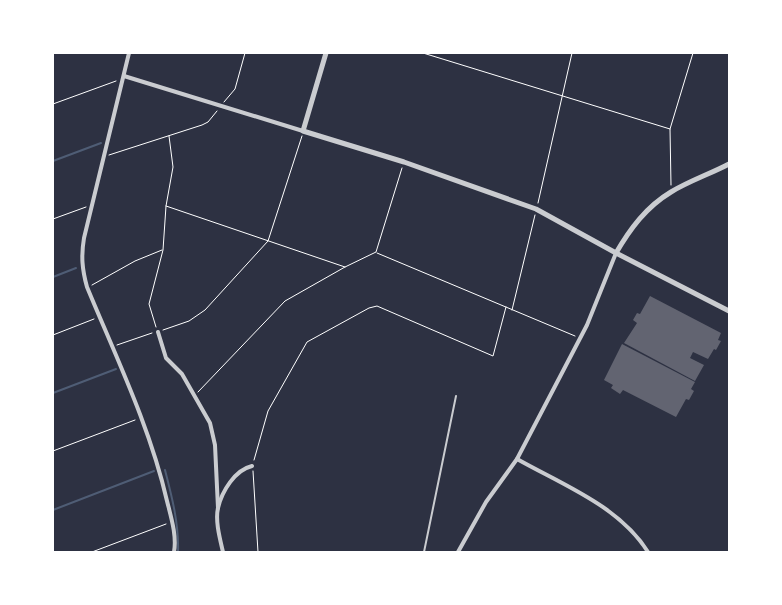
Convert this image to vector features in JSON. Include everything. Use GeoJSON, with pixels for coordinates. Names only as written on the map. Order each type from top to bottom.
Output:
{"type":"FeatureCollection","features":[{"type":"Feature","properties":{"kind":"street"},"geometry":{"type":"LineString","coordinates":[[129,53],[81,252],[82,267],[88,287],[113,346],[161,473],[172,522],[174,552]]}},
{"type":"Feature","properties":{"kind":"street"},"geometry":{"type":"LineString","coordinates":[[303,131],[326,53]]}},
{"type":"Feature","properties":{"kind":"street"},"geometry":{"type":"LineString","coordinates":[[124,76],[404,162],[536,209],[729,312]]}},
{"type":"Feature","properties":{"kind":"street"},"geometry":{"type":"LineString","coordinates":[[458,552],[486,502],[517,460],[580,338],[616,253],[627,233],[640,218],[671,192],[729,164]]}},
{"type":"Feature","properties":{"kind":"street"},"geometry":{"type":"LineString","coordinates":[[158,332],[166,358],[182,374],[195,395],[210,423],[214,436],[219,530],[223,552]]}},
{"type":"Feature","properties":{"kind":"street"},"geometry":{"type":"LineString","coordinates":[[517,460],[606,508],[631,530],[648,552]]}},
{"type":"Feature","properties":{"kind":"street"},"geometry":{"type":"LineString","coordinates":[[218,508],[232,478],[246,468],[252,466]]}},
{"type":"Feature","properties":{"kind":"lane"},"geometry":{"type":"LineString","coordinates":[[424,552],[456,396]]}},
{"type":"Feature","properties":{"kind":"path"},"geometry":{"type":"LineString","coordinates":[[105,156],[170,136],[208,122],[235,89],[245,53]]}},
{"type":"Feature","properties":{"kind":"path"},"geometry":{"type":"LineString","coordinates":[[423,53],[670,129]]}},
{"type":"Feature","properties":{"kind":"path"},"geometry":{"type":"LineString","coordinates":[[512,310],[572,53]]}},
{"type":"Feature","properties":{"kind":"path"},"geometry":{"type":"LineString","coordinates":[[671,192],[670,129],[693,53]]}},
{"type":"Feature","properties":{"kind":"path"},"geometry":{"type":"LineString","coordinates":[[53,104],[124,76]]}},
{"type":"Feature","properties":{"kind":"path"},"geometry":{"type":"LineString","coordinates":[[113,346],[158,332],[198,317],[268,241],[303,131]]}},
{"type":"Feature","properties":{"kind":"path"},"geometry":{"type":"LineString","coordinates":[[158,332],[148,304],[163,250],[166,206],[173,167],[170,136]]}},
{"type":"Feature","properties":{"kind":"path"},"geometry":{"type":"LineString","coordinates":[[195,395],[285,301],[345,267],[376,252],[404,162]]}},
{"type":"Feature","properties":{"kind":"path"},"geometry":{"type":"LineString","coordinates":[[53,219],[92,206]]}},
{"type":"Feature","properties":{"kind":"path"},"geometry":{"type":"LineString","coordinates":[[166,206],[345,267]]}},
{"type":"Feature","properties":{"kind":"path"},"geometry":{"type":"LineString","coordinates":[[88,287],[135,261],[163,250]]}},
{"type":"Feature","properties":{"kind":"path"},"geometry":{"type":"LineString","coordinates":[[376,252],[580,338]]}},
{"type":"Feature","properties":{"kind":"path"},"geometry":{"type":"LineString","coordinates":[[258,552],[252,466],[268,411],[307,342],[369,308],[377,306],[493,356],[506,307]]}},
{"type":"Feature","properties":{"kind":"path"},"geometry":{"type":"LineString","coordinates":[[53,335],[100,317]]}},
{"type":"Feature","properties":{"kind":"path"},"geometry":{"type":"LineString","coordinates":[[53,451],[141,418]]}},
{"type":"Feature","properties":{"kind":"path"},"geometry":{"type":"LineString","coordinates":[[92,552],[172,522]]}},
{"type":"Feature","properties":{"kind":"building"},"geometry":{"type":"Polygon","coordinates":[[[650,296],[721,333],[718,340],[721,341],[716,350],[714,349],[708,359],[693,352],[690,358],[704,365],[695,381],[624,343],[637,323],[633,320],[637,313],[640,314],[650,296]]]}},
{"type":"Feature","properties":{"kind":"building"},"geometry":{"type":"Polygon","coordinates":[[[622,344],[695,382],[691,389],[694,391],[689,400],[686,399],[676,417],[623,390],[620,394],[611,388],[613,385],[604,380],[622,344]]]}},
{"type":"Feature","properties":{"kind":"waterway"},"geometry":{"type":"LineString","coordinates":[[53,161],[101,143]]}},
{"type":"Feature","properties":{"kind":"waterway"},"geometry":{"type":"LineString","coordinates":[[53,277],[76,268]]}},
{"type":"Feature","properties":{"kind":"waterway"},"geometry":{"type":"LineString","coordinates":[[53,393],[116,369]]}},
{"type":"Feature","properties":{"kind":"waterway"},"geometry":{"type":"LineString","coordinates":[[165,470],[176,521],[178,552]]}},
{"type":"Feature","properties":{"kind":"waterway"},"geometry":{"type":"LineString","coordinates":[[53,510],[154,471]]}}]}
